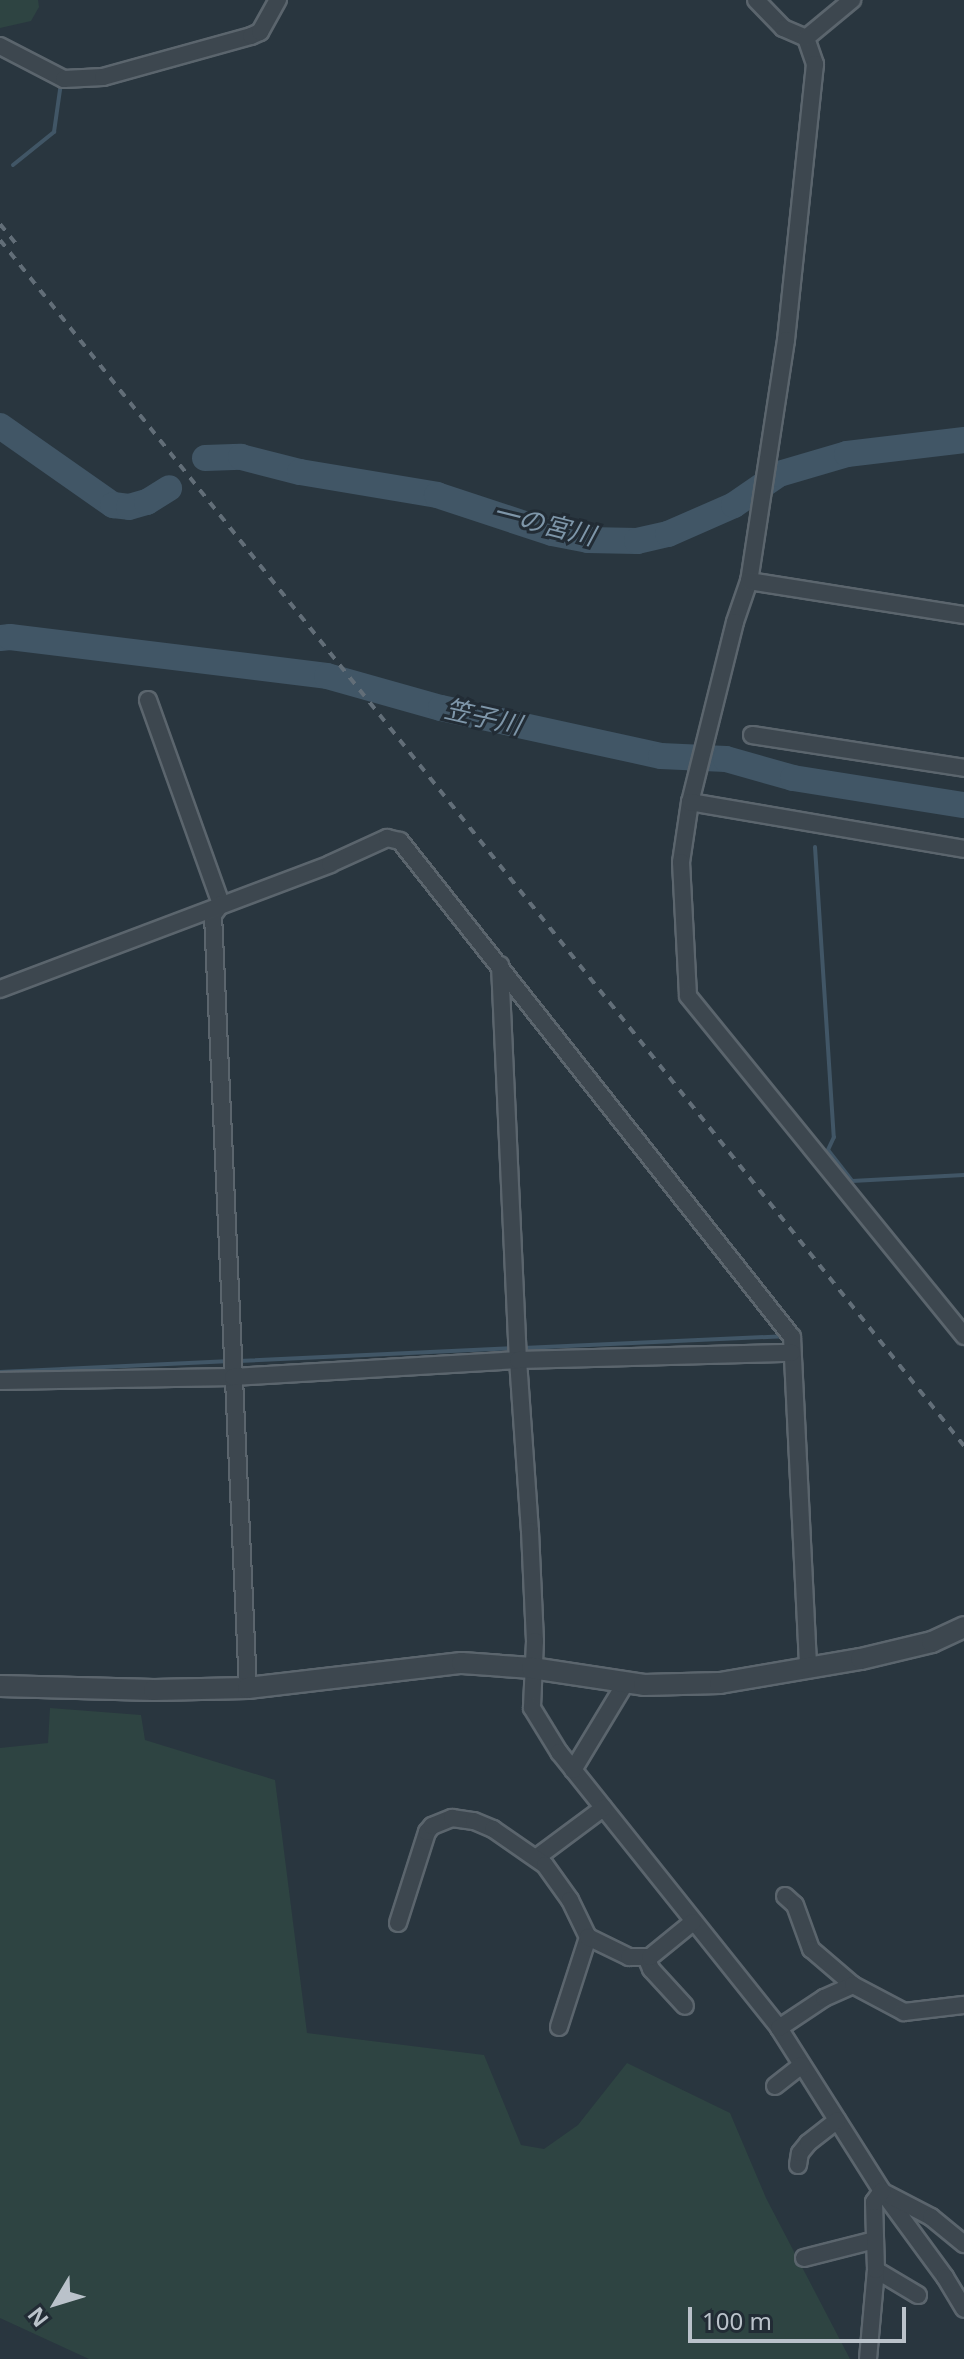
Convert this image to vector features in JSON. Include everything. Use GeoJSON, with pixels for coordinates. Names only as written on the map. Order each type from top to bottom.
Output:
{"type":"FeatureCollection","features":[{"type":"Feature","properties":{"kind":"street"},"geometry":{"type":"LineString","coordinates":[[0,46],[64,79],[103,77],[251,36],[260,32],[278,0]]}},
{"type":"Feature","properties":{"kind":"street"},"geometry":{"type":"LineString","coordinates":[[756,0],[783,28],[806,38],[815,64],[786,340],[749,581],[735,622],[690,802],[681,862],[688,996],[964,1336]]}},
{"type":"Feature","properties":{"kind":"street"},"geometry":{"type":"LineString","coordinates":[[806,38],[852,0]]}},
{"type":"Feature","properties":{"kind":"street"},"geometry":{"type":"LineString","coordinates":[[749,581],[964,615]]}},
{"type":"Feature","properties":{"kind":"street"},"geometry":{"type":"LineString","coordinates":[[148,700],[221,904]]}},
{"type":"Feature","properties":{"kind":"street"},"geometry":{"type":"LineString","coordinates":[[752,735],[964,768]]}},
{"type":"Feature","properties":{"kind":"street"},"geometry":{"type":"LineString","coordinates":[[690,802],[964,849]]}},
{"type":"Feature","properties":{"kind":"street"},"geometry":{"type":"LineString","coordinates":[[0,989],[330,864],[387,838],[400,841],[792,1337],[808,1667]]}},
{"type":"Feature","properties":{"kind":"street"},"geometry":{"type":"LineString","coordinates":[[221,904],[213,915],[248,1688]]}},
{"type":"Feature","properties":{"kind":"street"},"geometry":{"type":"LineString","coordinates":[[500,965],[518,1360],[535,1641],[532,1708],[573,1770],[779,2028],[882,2191],[945,2277],[964,2309]]}},
{"type":"Feature","properties":{"kind":"street"},"geometry":{"type":"LineString","coordinates":[[0,1381],[233,1377],[518,1360],[792,1353]]}},
{"type":"Feature","properties":{"kind":"street"},"geometry":{"type":"LineString","coordinates":[[0,1686],[154,1690],[248,1688],[462,1663],[532,1668],[626,1682],[720,1683],[932,1642],[964,1627]]}},
{"type":"Feature","properties":{"kind":"street"},"geometry":{"type":"LineString","coordinates":[[573,1770],[626,1682]]}},
{"type":"Feature","properties":{"kind":"street"},"geometry":{"type":"LineString","coordinates":[[536,1858],[603,1808]]}},
{"type":"Feature","properties":{"kind":"street"},"geometry":{"type":"LineString","coordinates":[[398,1923],[432,1826],[452,1818],[474,1821],[545,1865],[570,1900],[588,1937],[629,1957],[646,1957],[693,1922]]}},
{"type":"Feature","properties":{"kind":"street"},"geometry":{"type":"LineString","coordinates":[[785,1896],[795,1905],[811,1949],[853,1985],[904,2012],[964,2005]]}},
{"type":"Feature","properties":{"kind":"street"},"geometry":{"type":"LineString","coordinates":[[559,2027],[588,1937]]}},
{"type":"Feature","properties":{"kind":"street"},"geometry":{"type":"LineString","coordinates":[[646,1957],[651,1969],[685,2006]]}},
{"type":"Feature","properties":{"kind":"street"},"geometry":{"type":"LineString","coordinates":[[779,2028],[824,1998],[853,1985]]}},
{"type":"Feature","properties":{"kind":"street"},"geometry":{"type":"LineString","coordinates":[[775,2086],[802,2065]]}},
{"type":"Feature","properties":{"kind":"street"},"geometry":{"type":"LineString","coordinates":[[798,2165],[800,2153],[808,2143],[837,2120]]}},
{"type":"Feature","properties":{"kind":"street"},"geometry":{"type":"LineString","coordinates":[[868,2359],[876,2270],[874,2202],[882,2191]]}},
{"type":"Feature","properties":{"kind":"street"},"geometry":{"type":"LineString","coordinates":[[882,2191],[931,2217],[964,2244]]}},
{"type":"Feature","properties":{"kind":"street"},"geometry":{"type":"LineString","coordinates":[[804,2258],[875,2240]]}},
{"type":"Feature","properties":{"kind":"street"},"geometry":{"type":"LineString","coordinates":[[876,2270],[918,2295]]}},
{"type":"Feature","properties":{"kind":"green space"},"geometry":{"type":"Polygon","coordinates":[[[0,0],[38,0],[39,7],[31,21],[0,28],[0,0]]]}},
{"type":"Feature","properties":{"kind":"green space"},"geometry":{"type":"Polygon","coordinates":[[[50,1708],[141,1715],[145,1740],[275,1780],[307,2033],[484,2055],[521,2145],[544,2149],[578,2125],[627,2063],[730,2113],[766,2198],[850,2359],[89,2359],[0,2318],[0,1748],[48,1743],[50,1708]]]}},
{"type":"Feature","properties":{"kind":"waterway"},"geometry":{"type":"LineString","coordinates":[[13,165],[54,132],[61,83]]}},
{"type":"Feature","properties":{"kind":"waterway","name":"一の宮川"},"geometry":{"type":"LineString","coordinates":[[0,426],[113,505],[129,507],[147,502],[169,488]]}},
{"type":"Feature","properties":{"kind":"waterway","name":"一の宮川"},"geometry":{"type":"LineString","coordinates":[[205,458],[241,457],[300,472],[437,495],[552,533],[588,540],[637,541],[668,534],[734,505],[779,474],[847,454],[964,440]]}},
{"type":"Feature","properties":{"kind":"waterway","name":"笠子川"},"geometry":{"type":"LineString","coordinates":[[0,638],[327,676],[441,708],[661,756],[726,759],[793,778],[964,805]]}},
{"type":"Feature","properties":{"kind":"waterway"},"geometry":{"type":"LineString","coordinates":[[815,847],[834,1137],[828,1150],[852,1181],[964,1175]]}},
{"type":"Feature","properties":{"kind":"waterway"},"geometry":{"type":"LineString","coordinates":[[523,1348],[784,1336]]}},
{"type":"Feature","properties":{"kind":"waterway"},"geometry":{"type":"LineString","coordinates":[[239,1361],[514,1348]]}},
{"type":"Feature","properties":{"kind":"waterway"},"geometry":{"type":"LineString","coordinates":[[62,1369],[231,1361]]}},
{"type":"Feature","properties":{"kind":"waterway"},"geometry":{"type":"LineString","coordinates":[[0,1372],[64,1369]]}},
{"type":"Feature","properties":{"kind":"railway"},"geometry":{"type":"LineString","coordinates":[[0,224],[18,246]]}},
{"type":"Feature","properties":{"kind":"railway"},"geometry":{"type":"LineString","coordinates":[[0,240],[964,1446]]}}]}
